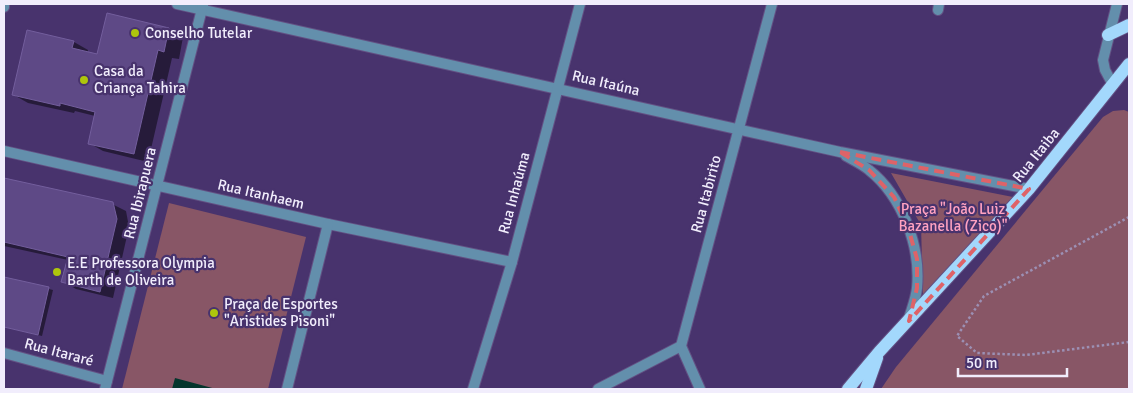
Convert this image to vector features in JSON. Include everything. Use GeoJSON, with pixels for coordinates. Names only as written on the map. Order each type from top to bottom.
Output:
{"type":"FeatureCollection","features":[{"type":"Feature","properties":{"kind":"main road"},"geometry":{"type":"LineString","coordinates":[[1108,34],[1129,25]]}},
{"type":"Feature","properties":{"kind":"main road","name":"Rua Itaiba"},"geometry":{"type":"LineString","coordinates":[[848,389],[879,352],[1029,189],[1129,64]]}},
{"type":"Feature","properties":{"kind":"main road","name":"Rua Itaiba"},"geometry":{"type":"LineString","coordinates":[[866,389],[879,352]]}},
{"type":"Feature","properties":{"kind":"street","name":"Rua Itaúna"},"geometry":{"type":"LineString","coordinates":[[177,4],[202,7],[840,152],[1029,189]]}},
{"type":"Feature","properties":{"kind":"street","name":"Rua Inhaúma"},"geometry":{"type":"LineString","coordinates":[[474,389],[512,262],[580,4]]}},
{"type":"Feature","properties":{"kind":"street","name":"Rua Itabirito"},"geometry":{"type":"LineString","coordinates":[[681,346],[772,4]]}},
{"type":"Feature","properties":{"kind":"street"},"geometry":{"type":"LineString","coordinates":[[1113,85],[1105,70],[1103,60],[1117,4]]}},
{"type":"Feature","properties":{"kind":"street","name":"Rua Ibirapuera"},"geometry":{"type":"LineString","coordinates":[[106,385],[202,7]]}},
{"type":"Feature","properties":{"kind":"street","name":"Rua Itanhaem"},"geometry":{"type":"LineString","coordinates":[[4,151],[328,224],[512,262]]}},
{"type":"Feature","properties":{"kind":"street"},"geometry":{"type":"LineString","coordinates":[[840,152],[869,170],[894,197],[908,227],[917,259],[917,288],[908,321]]}},
{"type":"Feature","properties":{"kind":"street"},"geometry":{"type":"LineString","coordinates":[[287,389],[328,224]]}},
{"type":"Feature","properties":{"kind":"street"},"geometry":{"type":"LineString","coordinates":[[598,389],[681,346],[700,389]]}},
{"type":"Feature","properties":{"kind":"street","name":"Rua Itararé"},"geometry":{"type":"LineString","coordinates":[[4,353],[106,385]]}},
{"type":"Feature","properties":{"kind":"path"},"geometry":{"type":"LineString","coordinates":[[1129,217],[984,296],[957,336],[977,353],[1026,355],[1129,342]]}},
{"type":"Feature","properties":{"kind":"highlighted area"},"geometry":{"type":"Polygon","coordinates":[[[840,152],[1029,189],[909,321],[917,288],[917,259],[908,227],[894,197],[869,170],[840,152]]]}},
{"type":"Feature","properties":{"kind":"green space"},"geometry":{"type":"Polygon","coordinates":[[[1124,110],[1129,112],[1129,389],[881,389],[896,367],[1103,117],[1113,111],[1124,110]]]}},
{"type":"Feature","properties":{"kind":"green space","name":"Praça \"João Luiz Bazanella (Zico)\""},"geometry":{"type":"Polygon","coordinates":[[[891,173],[1013,197],[923,298],[921,225],[891,173]]]}},
{"type":"Feature","properties":{"kind":"green space","name":"Praça de Esportes \"Aristides Pisoni\""},"geometry":{"type":"Polygon","coordinates":[[[169,203],[306,237],[268,389],[122,389],[169,203]]]}},
{"type":"Feature","properties":{"kind":"shaded area"},"geometry":{"type":"Polygon","coordinates":[[[175,378],[216,389],[172,389],[175,378]]]}},
{"type":"Feature","properties":{"kind":"building"},"geometry":{"type":"Polygon","coordinates":[[[107,13],[169,28],[164,52],[158,50],[134,154],[88,144],[95,112],[60,103],[60,106],[12,95],[27,30],[74,41],[72,48],[97,54],[107,13]]]}},
{"type":"Feature","properties":{"kind":"building"},"geometry":{"type":"Polygon","coordinates":[[[4,178],[113,202],[117,219],[100,292],[61,282],[68,257],[4,242],[4,178]]]}},
{"type":"Feature","properties":{"kind":"building"},"geometry":{"type":"Polygon","coordinates":[[[4,277],[49,287],[38,335],[4,327],[4,277]]]}},
{"type":"Feature","properties":{"kind":"place","name":"Conselho Tutelar"},"geometry":{"type":"Point","coordinates":[135,33]}},
{"type":"Feature","properties":{"kind":"place","name":"Casa da Criança Tahira"},"geometry":{"type":"Point","coordinates":[84,80]}},
{"type":"Feature","properties":{"kind":"place","name":"E.E Professora Olympia Barth de Oliveira"},"geometry":{"type":"Point","coordinates":[57,272]}},
{"type":"Feature","properties":{"kind":"place","name":"Praça de Esportes \"Aristides Pisoni\""},"geometry":{"type":"Point","coordinates":[214,313]}}]}
